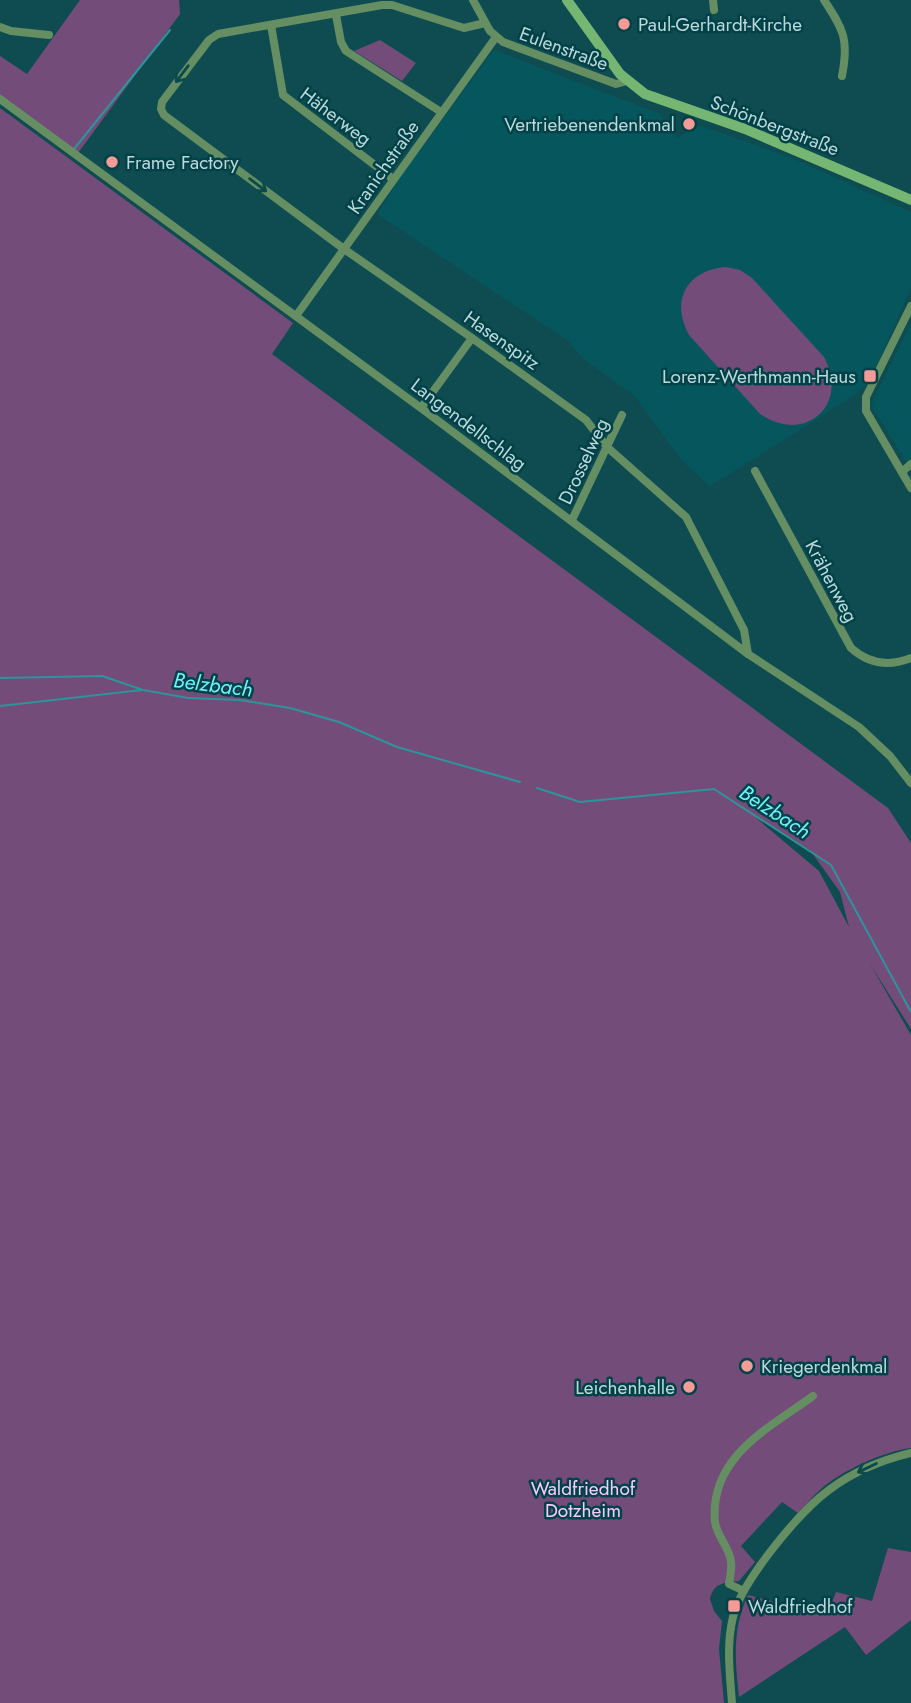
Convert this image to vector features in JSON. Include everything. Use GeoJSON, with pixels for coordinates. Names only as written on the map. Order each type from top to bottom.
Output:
{"type":"FeatureCollection","features":[{"type":"Feature","properties":{"kind":"street","name":"Eulenstraße"},"geometry":{"type":"LineString","coordinates":[[473,0],[496,37],[512,47],[616,84],[627,81]]}},
{"type":"Feature","properties":{"kind":"street"},"geometry":{"type":"LineString","coordinates":[[567,0],[627,81]]}},
{"type":"Feature","properties":{"kind":"street"},"geometry":{"type":"LineString","coordinates":[[713,0],[714,10]]}},
{"type":"Feature","properties":{"kind":"street"},"geometry":{"type":"LineString","coordinates":[[824,0],[845,37],[846,57],[842,76]]}},
{"type":"Feature","properties":{"kind":"street"},"geometry":{"type":"LineString","coordinates":[[271,26],[387,5],[464,28],[485,23]]}},
{"type":"Feature","properties":{"kind":"street"},"geometry":{"type":"LineString","coordinates":[[336,15],[341,42],[346,51],[441,112]]}},
{"type":"Feature","properties":{"kind":"street","name":"Hasenspitz"},"geometry":{"type":"LineString","coordinates":[[271,26],[213,36],[162,102],[160,109],[164,115],[344,249],[586,420],[607,447],[686,517],[744,630],[748,654]]}},
{"type":"Feature","properties":{"kind":"street","name":"Häherweg"},"geometry":{"type":"LineString","coordinates":[[271,26],[283,95],[393,179]]}},
{"type":"Feature","properties":{"kind":"street"},"geometry":{"type":"LineString","coordinates":[[0,27],[10,31],[49,35]]}},
{"type":"Feature","properties":{"kind":"street","name":"Kranichstraße"},"geometry":{"type":"LineString","coordinates":[[296,316],[496,37]]}},
{"type":"Feature","properties":{"kind":"street","name":"Schönbergstraße"},"geometry":{"type":"LineString","coordinates":[[627,81],[657,100],[745,129],[911,200]]}},
{"type":"Feature","properties":{"kind":"street","name":"Langendellschlag"},"geometry":{"type":"LineString","coordinates":[[0,99],[572,520],[748,654],[859,727],[890,756],[911,783]]}},
{"type":"Feature","properties":{"kind":"street"},"geometry":{"type":"LineString","coordinates":[[911,306],[864,404],[911,488]]}},
{"type":"Feature","properties":{"kind":"street"},"geometry":{"type":"LineString","coordinates":[[421,408],[472,338]]}},
{"type":"Feature","properties":{"kind":"street","name":"Drosselweg"},"geometry":{"type":"LineString","coordinates":[[572,520],[622,415]]}},
{"type":"Feature","properties":{"kind":"street"},"geometry":{"type":"LineString","coordinates":[[902,472],[911,464]]}},
{"type":"Feature","properties":{"kind":"street","name":"Krähenweg"},"geometry":{"type":"LineString","coordinates":[[755,471],[851,648],[875,662],[889,663],[911,658]]}},
{"type":"Feature","properties":{"kind":"street"},"geometry":{"type":"LineString","coordinates":[[744,1591],[729,1584],[731,1559],[718,1533],[715,1518],[717,1497],[725,1469],[749,1443],[813,1396]]}},
{"type":"Feature","properties":{"kind":"street"},"geometry":{"type":"LineString","coordinates":[[732,1703],[729,1650],[732,1620],[744,1591],[771,1551],[827,1492],[878,1463],[911,1453]]}},
{"type":"Feature","properties":{"kind":"shaded area"},"geometry":{"type":"Polygon","coordinates":[[[494,50],[660,114],[678,138],[699,125],[794,159],[911,212],[911,288],[870,381],[852,397],[710,486],[681,460],[635,396],[585,360],[567,340],[377,214],[404,172],[494,50]]]}},
{"type":"Feature","properties":{"kind":"shaded area"},"geometry":{"type":"Polygon","coordinates":[[[911,323],[911,460],[907,463],[871,405],[911,323]]]}},
{"type":"Feature","properties":{"kind":"green space"},"geometry":{"type":"Polygon","coordinates":[[[80,0],[179,0],[180,14],[78,153],[0,95],[0,56],[27,74],[80,0]]]}},
{"type":"Feature","properties":{"kind":"green space"},"geometry":{"type":"Polygon","coordinates":[[[380,40],[416,63],[402,81],[354,51],[380,40]]]}},
{"type":"Feature","properties":{"kind":"green space","name":"Waldfriedhof Dotzheim"},"geometry":{"type":"Polygon","coordinates":[[[0,108],[293,323],[272,354],[888,808],[911,843],[911,1029],[870,964],[911,1035],[911,1448],[876,1458],[840,1475],[821,1489],[798,1513],[782,1502],[741,1546],[755,1562],[739,1581],[717,1586],[710,1599],[714,1611],[722,1621],[719,1649],[724,1703],[0,1703],[0,108]],[[755,817],[819,871],[849,927],[840,892],[810,850],[755,817]]]}},
{"type":"Feature","properties":{"kind":"green space"},"geometry":{"type":"Polygon","coordinates":[[[726,267],[740,270],[752,278],[824,357],[831,375],[831,391],[827,404],[819,415],[807,422],[793,425],[777,422],[760,414],[689,335],[681,310],[686,289],[701,274],[726,267]]]}},
{"type":"Feature","properties":{"kind":"green space"},"geometry":{"type":"Polygon","coordinates":[[[888,1548],[911,1552],[911,1620],[866,1655],[845,1627],[739,1697],[737,1632],[748,1595],[827,1615],[836,1592],[872,1601],[888,1548]]]}},
{"type":"Feature","properties":{"kind":"waterway"},"geometry":{"type":"LineString","coordinates":[[74,149],[170,30]]}},
{"type":"Feature","properties":{"kind":"waterway","name":"Belzbach"},"geometry":{"type":"LineString","coordinates":[[0,678],[102,676],[143,690],[188,698],[240,700],[290,708],[339,722],[397,747],[520,782]]}},
{"type":"Feature","properties":{"kind":"waterway"},"geometry":{"type":"LineString","coordinates":[[0,706],[142,690]]}},
{"type":"Feature","properties":{"kind":"waterway","name":"Belzbach"},"geometry":{"type":"LineString","coordinates":[[537,788],[580,802],[714,789],[831,865],[911,1012]]}},
{"type":"Feature","properties":{"kind":"place","name":"Paul-Gerhardt-Kirche"},"geometry":{"type":"Point","coordinates":[624,24]}},
{"type":"Feature","properties":{"kind":"place","name":"Vertriebenendenkmal"},"geometry":{"type":"Point","coordinates":[689,124]}},
{"type":"Feature","properties":{"kind":"place","name":"Frame Factory"},"geometry":{"type":"Point","coordinates":[112,162]}},
{"type":"Feature","properties":{"kind":"place","name":"Lorenz-Werthmann-Haus"},"geometry":{"type":"Point","coordinates":[870,376]}},
{"type":"Feature","properties":{"kind":"place","name":"Kriegerdenkmal"},"geometry":{"type":"Point","coordinates":[747,1366]}},
{"type":"Feature","properties":{"kind":"place","name":"Leichenhalle"},"geometry":{"type":"Point","coordinates":[689,1387]}},
{"type":"Feature","properties":{"kind":"place","name":"Waldfriedhof"},"geometry":{"type":"Point","coordinates":[734,1606]}}]}
